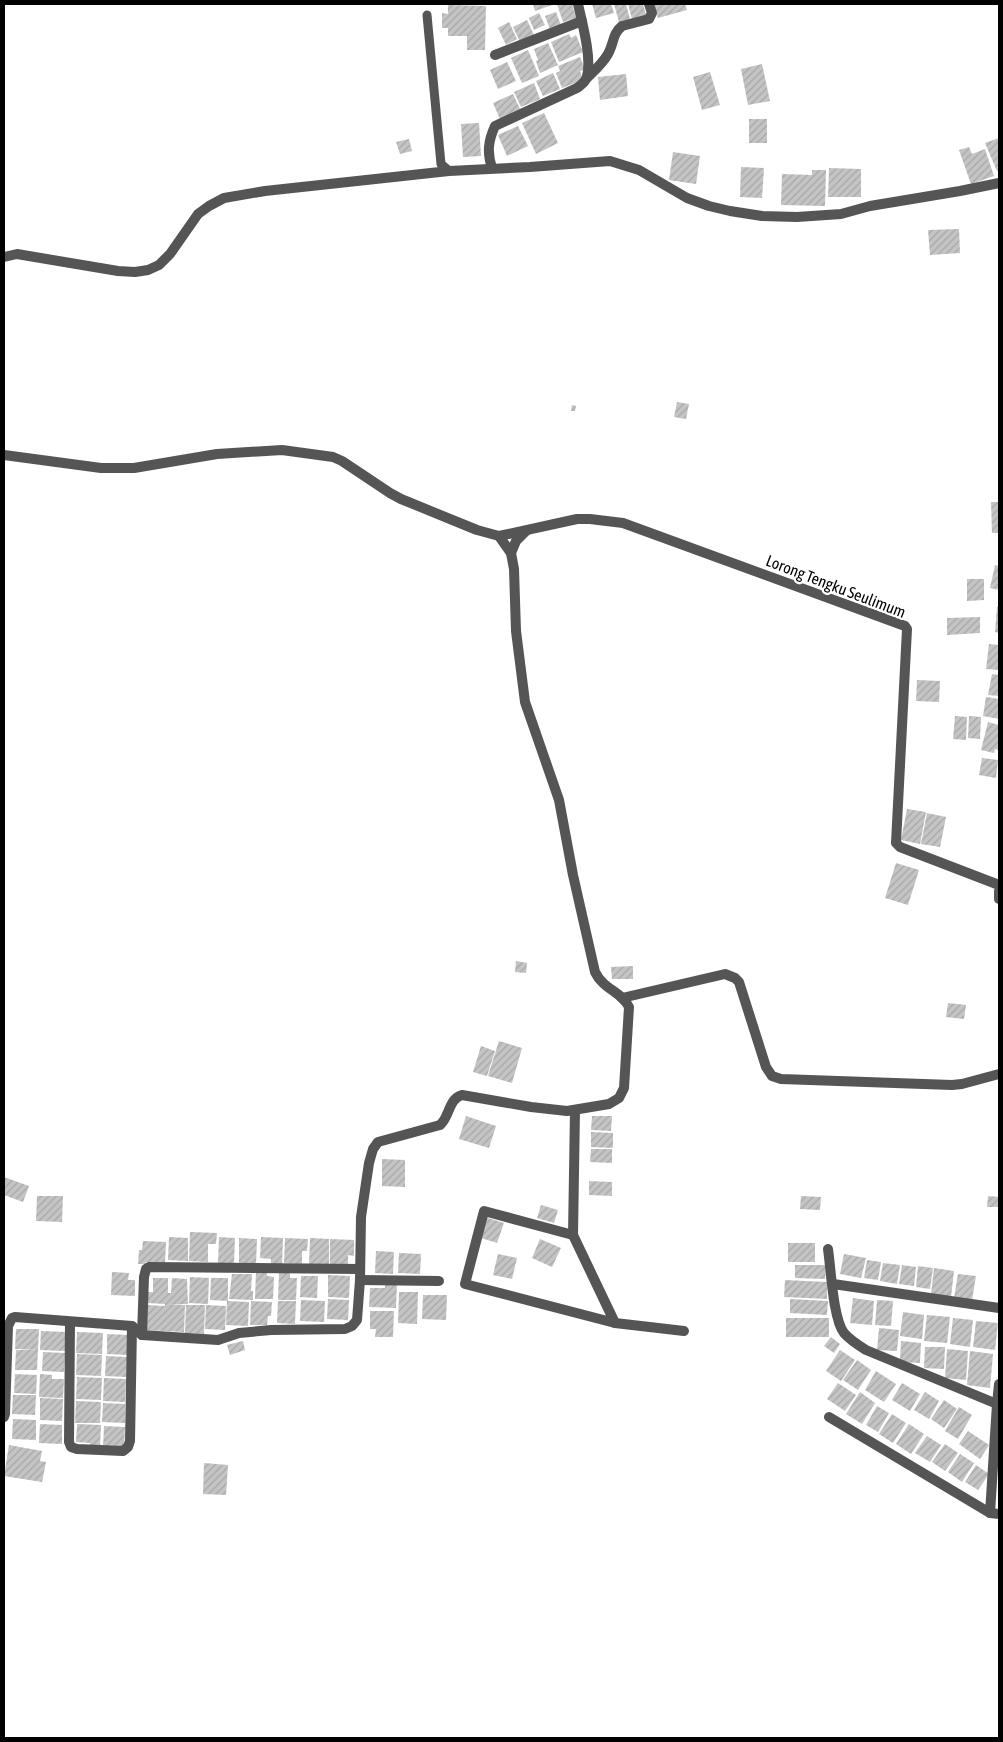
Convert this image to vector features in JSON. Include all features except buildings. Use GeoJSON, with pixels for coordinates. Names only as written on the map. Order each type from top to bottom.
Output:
{"type":"FeatureCollection","features":[{"type":"Feature","properties":{"kind":"street"},"geometry":{"type":"LineString","coordinates":[[578,4],[587,44],[588,74],[586,79]]}},
{"type":"Feature","properties":{"kind":"street"},"geometry":{"type":"LineString","coordinates":[[492,168],[488,157],[489,139],[495,126],[577,88],[607,57],[618,29],[622,26],[649,19],[652,13],[649,4]]}},
{"type":"Feature","properties":{"kind":"street"},"geometry":{"type":"LineString","coordinates":[[495,55],[582,21]]}},
{"type":"Feature","properties":{"kind":"street"},"geometry":{"type":"LineString","coordinates":[[4,257],[17,254],[118,271],[136,272],[148,270],[159,265],[170,254],[198,214],[224,198],[265,191],[449,171],[588,162],[617,162],[639,170],[687,198],[710,206],[762,216],[797,217],[841,214],[870,206],[999,183]]}},
{"type":"Feature","properties":{"kind":"street"},"geometry":{"type":"LineString","coordinates":[[4,455],[101,468],[144,467],[217,454],[282,450],[326,455],[342,461],[401,499],[477,530],[500,536],[511,553],[514,569],[516,631],[525,702],[559,800],[573,875],[595,972],[601,983],[622,998],[628,1007],[624,1088],[623,1093],[616,1102],[566,1111],[532,1108],[462,1095],[458,1096],[451,1103],[445,1121],[440,1125],[378,1142],[373,1149],[369,1163],[361,1217],[357,1320],[352,1326],[345,1329],[271,1330],[240,1334],[218,1340],[142,1335],[132,1326],[20,1317],[12,1318],[8,1326],[4,1417]]}},
{"type":"Feature","properties":{"kind":"street","name":"Lorong Tengku Seulimum"},"geometry":{"type":"LineString","coordinates":[[500,536],[577,519],[623,523],[905,626],[896,843],[999,885]]}},
{"type":"Feature","properties":{"kind":"street"},"geometry":{"type":"LineString","coordinates":[[511,553],[516,541],[526,531]]}},
{"type":"Feature","properties":{"kind":"street"},"geometry":{"type":"LineString","coordinates":[[999,891],[999,899]]}},
{"type":"Feature","properties":{"kind":"street"},"geometry":{"type":"LineString","coordinates":[[622,998],[725,974],[735,978],[739,982],[766,1068],[772,1076],[781,1079],[952,1085],[999,1074]]}},
{"type":"Feature","properties":{"kind":"street"},"geometry":{"type":"LineString","coordinates":[[574,1110],[572,1235],[615,1323]]}},
{"type":"Feature","properties":{"kind":"street"},"geometry":{"type":"LineString","coordinates":[[572,1235],[484,1211],[465,1284],[615,1323],[684,1332]]}},
{"type":"Feature","properties":{"kind":"street"},"geometry":{"type":"LineString","coordinates":[[828,1250],[838,1320],[844,1332],[855,1343],[866,1350],[998,1404]]}},
{"type":"Feature","properties":{"kind":"street"},"geometry":{"type":"LineString","coordinates":[[142,1335],[144,1277],[146,1269],[149,1267],[360,1275],[439,1281]]}},
{"type":"Feature","properties":{"kind":"street"},"geometry":{"type":"LineString","coordinates":[[833,1284],[999,1308]]}},
{"type":"Feature","properties":{"kind":"street"},"geometry":{"type":"LineString","coordinates":[[70,1322],[69,1442],[70,1447],[77,1449],[123,1451],[128,1447],[130,1441],[132,1326]]}},
{"type":"Feature","properties":{"kind":"street"},"geometry":{"type":"LineString","coordinates":[[829,1418],[994,1514],[999,1384]]}},
{"type":"Feature","properties":{"kind":"lane"},"geometry":{"type":"LineString","coordinates":[[427,15],[440,164],[449,171]]}}]}
